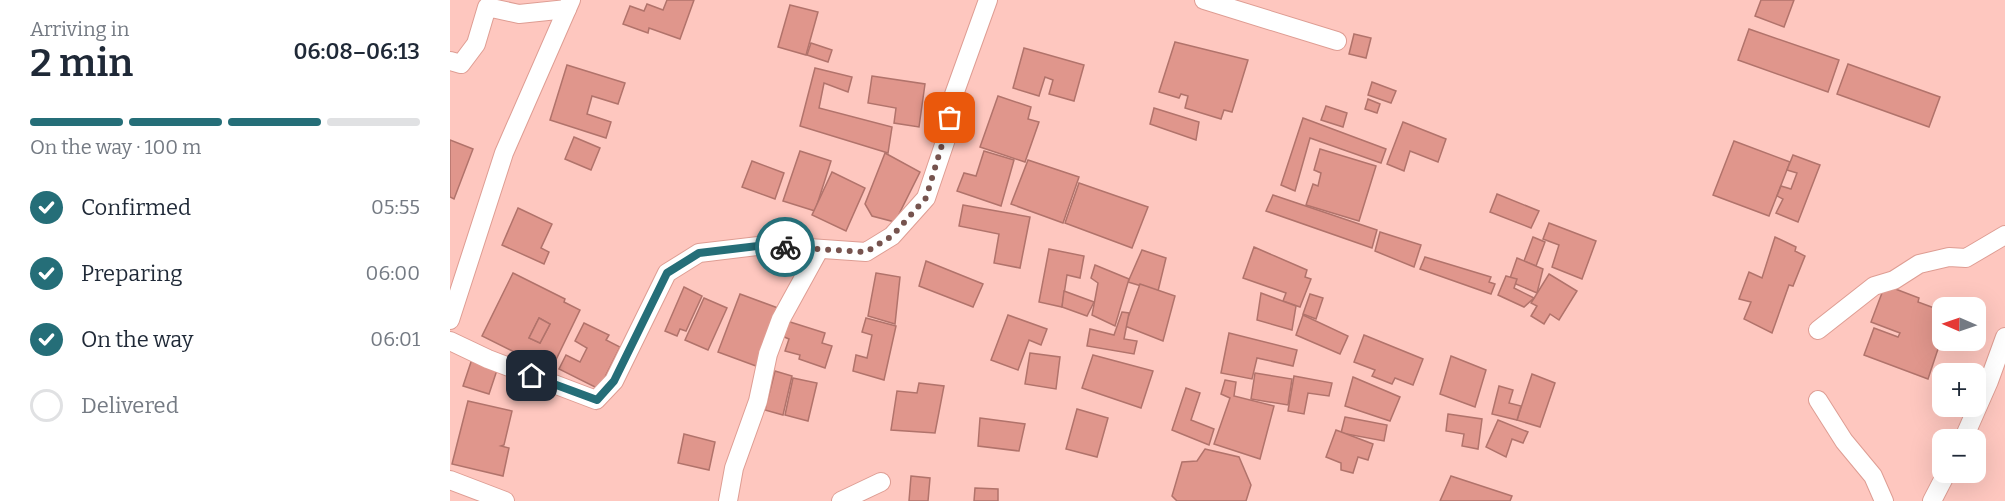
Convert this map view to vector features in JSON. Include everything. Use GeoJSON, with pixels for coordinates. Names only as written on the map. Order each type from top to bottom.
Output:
{"type":"FeatureCollection","features":[{"type":"Feature","properties":{"kind":"street"},"geometry":{"type":"LineString","coordinates":[[450,341],[488,360],[597,400],[614,381],[667,273],[699,253],[766,245],[866,252],[892,236],[926,198],[946,136],[952,100],[988,0]]}},
{"type":"Feature","properties":{"kind":"street"},"geometry":{"type":"LineString","coordinates":[[1204,0],[1337,42]]}},
{"type":"Feature","properties":{"kind":"street"},"geometry":{"type":"LineString","coordinates":[[450,61],[461,64],[476,44],[487,7],[519,14],[569,4]]}},
{"type":"Feature","properties":{"kind":"street"},"geometry":{"type":"LineString","coordinates":[[450,320],[504,153],[569,4]]}},
{"type":"Feature","properties":{"kind":"street"},"geometry":{"type":"LineString","coordinates":[[1818,330],[1874,286],[1894,280],[1918,264],[1949,257],[1966,258],[2005,235]]}},
{"type":"Feature","properties":{"kind":"street"},"geometry":{"type":"LineString","coordinates":[[728,501],[734,468],[758,401],[768,354],[781,319],[819,250]]}},
{"type":"Feature","properties":{"kind":"street"},"geometry":{"type":"LineString","coordinates":[[1968,429],[2005,337]]}},
{"type":"Feature","properties":{"kind":"street"},"geometry":{"type":"LineString","coordinates":[[1818,400],[1844,441],[1873,476],[1884,501]]}},
{"type":"Feature","properties":{"kind":"street"},"geometry":{"type":"LineString","coordinates":[[450,480],[505,501]]}},
{"type":"Feature","properties":{"kind":"street"},"geometry":{"type":"LineString","coordinates":[[841,501],[881,482]]}},
{"type":"Feature","properties":{"kind":"street"},"geometry":{"type":"LineString","coordinates":[[1932,501],[1941,483]]}},
{"type":"Feature","properties":{"kind":"building"},"geometry":{"type":"Polygon","coordinates":[[[667,0],[694,0],[680,39],[649,28],[648,33],[623,24],[630,6],[644,11],[647,4],[663,10],[667,0]]]}},
{"type":"Feature","properties":{"kind":"building"},"geometry":{"type":"Polygon","coordinates":[[[1761,0],[1794,0],[1784,27],[1755,16],[1761,0]]]}},
{"type":"Feature","properties":{"kind":"building"},"geometry":{"type":"Polygon","coordinates":[[[790,5],[818,12],[806,55],[778,47],[790,5]]]}},
{"type":"Feature","properties":{"kind":"building"},"geometry":{"type":"Polygon","coordinates":[[[1749,29],[1839,60],[1828,92],[1738,60],[1749,29]]]}},
{"type":"Feature","properties":{"kind":"building"},"geometry":{"type":"Polygon","coordinates":[[[1354,34],[1371,38],[1366,58],[1349,54],[1354,34]]]}},
{"type":"Feature","properties":{"kind":"building"},"geometry":{"type":"Polygon","coordinates":[[[1175,42],[1248,60],[1232,112],[1224,110],[1221,119],[1185,108],[1188,96],[1181,94],[1179,98],[1159,92],[1175,42]]]}},
{"type":"Feature","properties":{"kind":"building"},"geometry":{"type":"Polygon","coordinates":[[[811,43],[832,50],[828,62],[807,55],[811,43]]]}},
{"type":"Feature","properties":{"kind":"building"},"geometry":{"type":"Polygon","coordinates":[[[1024,48],[1084,65],[1074,101],[1049,94],[1053,80],[1045,77],[1039,96],[1013,88],[1024,48]]]}},
{"type":"Feature","properties":{"kind":"building"},"geometry":{"type":"Polygon","coordinates":[[[1848,64],[1940,97],[1929,127],[1837,94],[1848,64]]]}},
{"type":"Feature","properties":{"kind":"building"},"geometry":{"type":"Polygon","coordinates":[[[567,65],[625,83],[618,104],[592,96],[587,114],[611,122],[606,138],[550,120],[567,65]]]}},
{"type":"Feature","properties":{"kind":"building"},"geometry":{"type":"Polygon","coordinates":[[[815,68],[852,77],[848,92],[824,83],[819,108],[892,127],[888,153],[800,126],[815,68]]]}},
{"type":"Feature","properties":{"kind":"building"},"geometry":{"type":"Polygon","coordinates":[[[872,76],[925,84],[919,127],[894,123],[896,108],[868,103],[872,76]]]}},
{"type":"Feature","properties":{"kind":"building"},"geometry":{"type":"Polygon","coordinates":[[[1372,82],[1396,91],[1391,103],[1368,95],[1372,82]]]}},
{"type":"Feature","properties":{"kind":"building"},"geometry":{"type":"Polygon","coordinates":[[[998,96],[1031,107],[1028,119],[1039,122],[1025,162],[980,147],[998,96]]]}},
{"type":"Feature","properties":{"kind":"building"},"geometry":{"type":"Polygon","coordinates":[[[1368,99],[1380,104],[1377,113],[1365,109],[1368,99]]]}},
{"type":"Feature","properties":{"kind":"building"},"geometry":{"type":"Polygon","coordinates":[[[1326,106],[1347,113],[1343,127],[1321,120],[1326,106]]]}},
{"type":"Feature","properties":{"kind":"building"},"geometry":{"type":"Polygon","coordinates":[[[1154,108],[1199,122],[1196,140],[1150,124],[1154,108]]]}},
{"type":"Feature","properties":{"kind":"building"},"geometry":{"type":"Polygon","coordinates":[[[1303,118],[1386,149],[1381,163],[1310,138],[1295,191],[1281,185],[1303,118]]]}},
{"type":"Feature","properties":{"kind":"building"},"geometry":{"type":"Polygon","coordinates":[[[1403,122],[1446,139],[1438,162],[1410,151],[1404,171],[1387,164],[1403,122]]]}},
{"type":"Feature","properties":{"kind":"building"},"geometry":{"type":"Polygon","coordinates":[[[574,137],[600,148],[591,170],[565,159],[574,137]]]}},
{"type":"Feature","properties":{"kind":"building"},"geometry":{"type":"Polygon","coordinates":[[[450,140],[473,149],[454,199],[450,197],[450,140]]]}},
{"type":"Feature","properties":{"kind":"building"},"geometry":{"type":"Polygon","coordinates":[[[1734,141],[1790,162],[1769,216],[1713,195],[1734,141]]]}},
{"type":"Feature","properties":{"kind":"building"},"geometry":{"type":"Polygon","coordinates":[[[1320,149],[1376,166],[1359,221],[1306,205],[1313,184],[1318,186],[1321,173],[1314,170],[1320,149]]]}},
{"type":"Feature","properties":{"kind":"building"},"geometry":{"type":"Polygon","coordinates":[[[800,151],[831,161],[815,211],[783,201],[800,151]]]}},
{"type":"Feature","properties":{"kind":"building"},"geometry":{"type":"Polygon","coordinates":[[[984,151],[1014,160],[1001,206],[957,191],[964,173],[976,176],[984,151]]]}},
{"type":"Feature","properties":{"kind":"building"},"geometry":{"type":"Polygon","coordinates":[[[885,153],[920,172],[895,222],[872,216],[865,204],[885,153]]]}},
{"type":"Feature","properties":{"kind":"building"},"geometry":{"type":"Polygon","coordinates":[[[1793,155],[1820,165],[1798,222],[1776,213],[1783,199],[1777,196],[1781,186],[1791,189],[1797,173],[1787,170],[1793,155]]]}},
{"type":"Feature","properties":{"kind":"building"},"geometry":{"type":"Polygon","coordinates":[[[1028,160],[1079,177],[1063,223],[1011,204],[1028,160]]]}},
{"type":"Feature","properties":{"kind":"building"},"geometry":{"type":"Polygon","coordinates":[[[752,161],[784,173],[775,199],[742,187],[752,161]]]}},
{"type":"Feature","properties":{"kind":"building"},"geometry":{"type":"Polygon","coordinates":[[[832,172],[865,188],[846,231],[812,215],[832,172]]]}},
{"type":"Feature","properties":{"kind":"building"},"geometry":{"type":"Polygon","coordinates":[[[1079,183],[1148,207],[1132,248],[1065,223],[1079,183]]]}},
{"type":"Feature","properties":{"kind":"building"},"geometry":{"type":"Polygon","coordinates":[[[1497,194],[1539,211],[1531,228],[1490,212],[1497,194]]]}},
{"type":"Feature","properties":{"kind":"building"},"geometry":{"type":"Polygon","coordinates":[[[1273,195],[1377,230],[1372,248],[1266,211],[1273,195]]]}},
{"type":"Feature","properties":{"kind":"building"},"geometry":{"type":"Polygon","coordinates":[[[963,205],[1030,217],[1020,268],[994,263],[999,234],[959,226],[963,205]]]}},
{"type":"Feature","properties":{"kind":"building"},"geometry":{"type":"Polygon","coordinates":[[[518,208],[552,224],[541,248],[549,252],[544,264],[502,245],[518,208]]]}},
{"type":"Feature","properties":{"kind":"building"},"geometry":{"type":"Polygon","coordinates":[[[1549,223],[1596,241],[1582,279],[1552,267],[1559,245],[1543,239],[1549,223]]]}},
{"type":"Feature","properties":{"kind":"building"},"geometry":{"type":"Polygon","coordinates":[[[1380,232],[1421,245],[1414,267],[1375,251],[1380,232]]]}},
{"type":"Feature","properties":{"kind":"building"},"geometry":{"type":"Polygon","coordinates":[[[1533,237],[1545,242],[1536,266],[1524,261],[1533,237]]]}},
{"type":"Feature","properties":{"kind":"building"},"geometry":{"type":"Polygon","coordinates":[[[1775,237],[1796,247],[1795,251],[1805,256],[1793,286],[1789,285],[1772,333],[1744,319],[1751,302],[1739,299],[1749,272],[1762,278],[1775,237]]]}},
{"type":"Feature","properties":{"kind":"building"},"geometry":{"type":"Polygon","coordinates":[[[1254,247],[1307,270],[1305,277],[1311,279],[1300,307],[1283,301],[1286,293],[1243,278],[1254,247]]]}},
{"type":"Feature","properties":{"kind":"building"},"geometry":{"type":"Polygon","coordinates":[[[1049,249],[1084,256],[1080,278],[1067,275],[1062,307],[1039,302],[1049,249]]]}},
{"type":"Feature","properties":{"kind":"building"},"geometry":{"type":"Polygon","coordinates":[[[1142,250],[1166,258],[1158,291],[1128,282],[1142,250]]]}},
{"type":"Feature","properties":{"kind":"building"},"geometry":{"type":"Polygon","coordinates":[[[1425,257],[1491,277],[1489,282],[1495,284],[1491,294],[1420,269],[1425,257]]]}},
{"type":"Feature","properties":{"kind":"building"},"geometry":{"type":"Polygon","coordinates":[[[1517,258],[1543,269],[1537,293],[1509,281],[1517,258]]]}},
{"type":"Feature","properties":{"kind":"building"},"geometry":{"type":"Polygon","coordinates":[[[926,261],[983,284],[973,307],[919,286],[926,261]]]}},
{"type":"Feature","properties":{"kind":"building"},"geometry":{"type":"Polygon","coordinates":[[[1095,265],[1129,279],[1115,326],[1092,315],[1098,283],[1091,278],[1095,265]]]}},
{"type":"Feature","properties":{"kind":"building"},"geometry":{"type":"Polygon","coordinates":[[[513,273],[565,299],[564,302],[580,310],[551,370],[482,336],[513,273]],[[539,318],[529,338],[540,343],[550,324],[539,318]]]}},
{"type":"Feature","properties":{"kind":"building"},"geometry":{"type":"Polygon","coordinates":[[[876,273],[900,277],[895,324],[868,316],[876,273]]]}},
{"type":"Feature","properties":{"kind":"building"},"geometry":{"type":"Polygon","coordinates":[[[1549,274],[1577,291],[1559,320],[1550,314],[1544,324],[1531,316],[1537,306],[1531,303],[1549,274]]]}},
{"type":"Feature","properties":{"kind":"building"},"geometry":{"type":"Polygon","coordinates":[[[1506,276],[1517,279],[1514,288],[1534,298],[1524,307],[1498,295],[1506,276]]]}},
{"type":"Feature","properties":{"kind":"building"},"geometry":{"type":"Polygon","coordinates":[[[1140,284],[1175,296],[1163,341],[1125,326],[1140,284]]]}},
{"type":"Feature","properties":{"kind":"building"},"geometry":{"type":"Polygon","coordinates":[[[1885,285],[1919,298],[1918,302],[1932,307],[1932,351],[1937,351],[1928,379],[1864,355],[1874,328],[1898,337],[1900,333],[1871,322],[1885,285]]]}},
{"type":"Feature","properties":{"kind":"building"},"geometry":{"type":"Polygon","coordinates":[[[684,287],[702,296],[686,331],[680,329],[677,336],[665,331],[684,287]]]}},
{"type":"Feature","properties":{"kind":"building"},"geometry":{"type":"Polygon","coordinates":[[[1064,291],[1094,302],[1087,316],[1062,307],[1064,291]]]}},
{"type":"Feature","properties":{"kind":"building"},"geometry":{"type":"Polygon","coordinates":[[[1261,293],[1296,306],[1292,330],[1257,320],[1261,293]]]}},
{"type":"Feature","properties":{"kind":"building"},"geometry":{"type":"Polygon","coordinates":[[[740,294],[778,308],[756,366],[718,352],[740,294]]]}},
{"type":"Feature","properties":{"kind":"building"},"geometry":{"type":"Polygon","coordinates":[[[1310,294],[1323,298],[1316,319],[1303,314],[1310,294]]]}},
{"type":"Feature","properties":{"kind":"building"},"geometry":{"type":"Polygon","coordinates":[[[704,298],[727,308],[708,350],[685,340],[704,298]]]}},
{"type":"Feature","properties":{"kind":"building"},"geometry":{"type":"Polygon","coordinates":[[[1122,312],[1129,313],[1124,339],[1137,341],[1134,354],[1087,346],[1090,329],[1114,335],[1122,312]]]}},
{"type":"Feature","properties":{"kind":"building"},"geometry":{"type":"Polygon","coordinates":[[[1008,315],[1047,329],[1041,345],[1029,340],[1018,370],[991,360],[1008,315]]]}},
{"type":"Feature","properties":{"kind":"building"},"geometry":{"type":"Polygon","coordinates":[[[1303,315],[1348,336],[1340,354],[1296,335],[1303,315]]]}},
{"type":"Feature","properties":{"kind":"building"},"geometry":{"type":"Polygon","coordinates":[[[539,318],[550,324],[540,343],[529,338],[539,318]]]}},
{"type":"Feature","properties":{"kind":"building"},"geometry":{"type":"Polygon","coordinates":[[[866,318],[896,326],[884,380],[853,371],[856,355],[867,358],[872,335],[862,332],[866,318]]]}},
{"type":"Feature","properties":{"kind":"building"},"geometry":{"type":"Polygon","coordinates":[[[787,321],[825,333],[822,343],[832,346],[825,368],[799,359],[800,355],[785,351],[789,339],[782,336],[787,321]]]}},
{"type":"Feature","properties":{"kind":"building"},"geometry":{"type":"Polygon","coordinates":[[[584,323],[609,335],[606,340],[620,347],[599,389],[559,369],[566,355],[580,362],[587,348],[575,341],[584,323]]]}},
{"type":"Feature","properties":{"kind":"building"},"geometry":{"type":"Polygon","coordinates":[[[1229,333],[1297,350],[1293,366],[1257,358],[1252,379],[1221,373],[1229,333]]]}},
{"type":"Feature","properties":{"kind":"building"},"geometry":{"type":"Polygon","coordinates":[[[1364,335],[1423,359],[1413,385],[1395,378],[1392,384],[1372,376],[1375,370],[1354,362],[1364,335]]]}},
{"type":"Feature","properties":{"kind":"building"},"geometry":{"type":"Polygon","coordinates":[[[1030,353],[1060,357],[1056,389],[1025,384],[1030,353]]]}},
{"type":"Feature","properties":{"kind":"building"},"geometry":{"type":"Polygon","coordinates":[[[1093,355],[1153,371],[1141,408],[1082,388],[1093,355]]]}},
{"type":"Feature","properties":{"kind":"building"},"geometry":{"type":"Polygon","coordinates":[[[1451,356],[1486,370],[1475,407],[1440,394],[1451,356]]]}},
{"type":"Feature","properties":{"kind":"building"},"geometry":{"type":"Polygon","coordinates":[[[472,359],[498,367],[489,394],[463,386],[472,359]]]}},
{"type":"Feature","properties":{"kind":"building"},"geometry":{"type":"Polygon","coordinates":[[[775,371],[792,376],[783,415],[765,410],[775,371]]]}},
{"type":"Feature","properties":{"kind":"building"},"geometry":{"type":"Polygon","coordinates":[[[1255,373],[1292,379],[1288,405],[1251,399],[1255,373]]]}},
{"type":"Feature","properties":{"kind":"building"},"geometry":{"type":"Polygon","coordinates":[[[1532,374],[1555,383],[1540,427],[1517,420],[1532,374]]]}},
{"type":"Feature","properties":{"kind":"building"},"geometry":{"type":"Polygon","coordinates":[[[1294,376],[1332,383],[1329,396],[1308,393],[1304,414],[1288,411],[1294,376]]]}},
{"type":"Feature","properties":{"kind":"building"},"geometry":{"type":"Polygon","coordinates":[[[1353,377],[1400,397],[1390,421],[1345,406],[1353,377]]]}},
{"type":"Feature","properties":{"kind":"building"},"geometry":{"type":"Polygon","coordinates":[[[793,378],[817,383],[808,421],[785,415],[793,378]]]}},
{"type":"Feature","properties":{"kind":"building"},"geometry":{"type":"Polygon","coordinates":[[[1225,380],[1236,382],[1234,396],[1274,406],[1260,459],[1214,444],[1230,398],[1221,394],[1225,380]]]}},
{"type":"Feature","properties":{"kind":"building"},"geometry":{"type":"Polygon","coordinates":[[[919,383],[944,386],[935,433],[891,430],[897,391],[917,393],[919,383]]]}},
{"type":"Feature","properties":{"kind":"building"},"geometry":{"type":"Polygon","coordinates":[[[1499,386],[1513,390],[1509,403],[1521,406],[1517,420],[1492,414],[1499,386]]]}},
{"type":"Feature","properties":{"kind":"building"},"geometry":{"type":"Polygon","coordinates":[[[1186,388],[1200,393],[1191,420],[1214,429],[1209,445],[1172,430],[1186,388]]]}},
{"type":"Feature","properties":{"kind":"building"},"geometry":{"type":"Polygon","coordinates":[[[468,401],[512,411],[504,445],[501,446],[509,448],[503,476],[452,464],[468,401]]]}},
{"type":"Feature","properties":{"kind":"building"},"geometry":{"type":"Polygon","coordinates":[[[1077,409],[1108,418],[1097,457],[1066,449],[1077,409]]]}},
{"type":"Feature","properties":{"kind":"building"},"geometry":{"type":"Polygon","coordinates":[[[1448,414],[1482,419],[1478,449],[1462,446],[1464,434],[1446,431],[1448,414]]]}},
{"type":"Feature","properties":{"kind":"building"},"geometry":{"type":"Polygon","coordinates":[[[1345,417],[1387,425],[1384,441],[1341,433],[1345,417]]]}},
{"type":"Feature","properties":{"kind":"building"},"geometry":{"type":"Polygon","coordinates":[[[980,418],[1025,424],[1019,451],[978,446],[980,418]]]}},
{"type":"Feature","properties":{"kind":"building"},"geometry":{"type":"Polygon","coordinates":[[[1498,420],[1528,432],[1523,443],[1512,439],[1506,457],[1486,447],[1498,420]]]}},
{"type":"Feature","properties":{"kind":"building"},"geometry":{"type":"Polygon","coordinates":[[[1336,430],[1373,444],[1368,460],[1358,457],[1353,473],[1341,470],[1341,463],[1326,457],[1336,430]]]}},
{"type":"Feature","properties":{"kind":"building"},"geometry":{"type":"Polygon","coordinates":[[[684,434],[715,442],[709,470],[678,463],[684,434]]]}},
{"type":"Feature","properties":{"kind":"building"},"geometry":{"type":"Polygon","coordinates":[[[1205,449],[1239,457],[1251,485],[1246,501],[1177,501],[1172,496],[1182,462],[1197,461],[1205,449]]]}},
{"type":"Feature","properties":{"kind":"building"},"geometry":{"type":"Polygon","coordinates":[[[911,476],[930,478],[928,501],[909,501],[911,476]]]}},
{"type":"Feature","properties":{"kind":"building"},"geometry":{"type":"Polygon","coordinates":[[[1451,476],[1512,496],[1510,501],[1440,501],[1451,476]]]}},
{"type":"Feature","properties":{"kind":"building"},"geometry":{"type":"Polygon","coordinates":[[[975,488],[998,489],[998,501],[974,501],[975,488]]]}},
{"type":"Feature","properties":{"kind":"way so far"},"geometry":{"type":"LineString","coordinates":[[785,247],[866,252],[892,236],[926,198],[950,118]]}},
{"type":"Feature","properties":{"kind":"route"},"geometry":{"type":"LineString","coordinates":[[532,376],[597,400],[614,381],[667,273],[699,253],[766,245],[785,247]]}}]}
